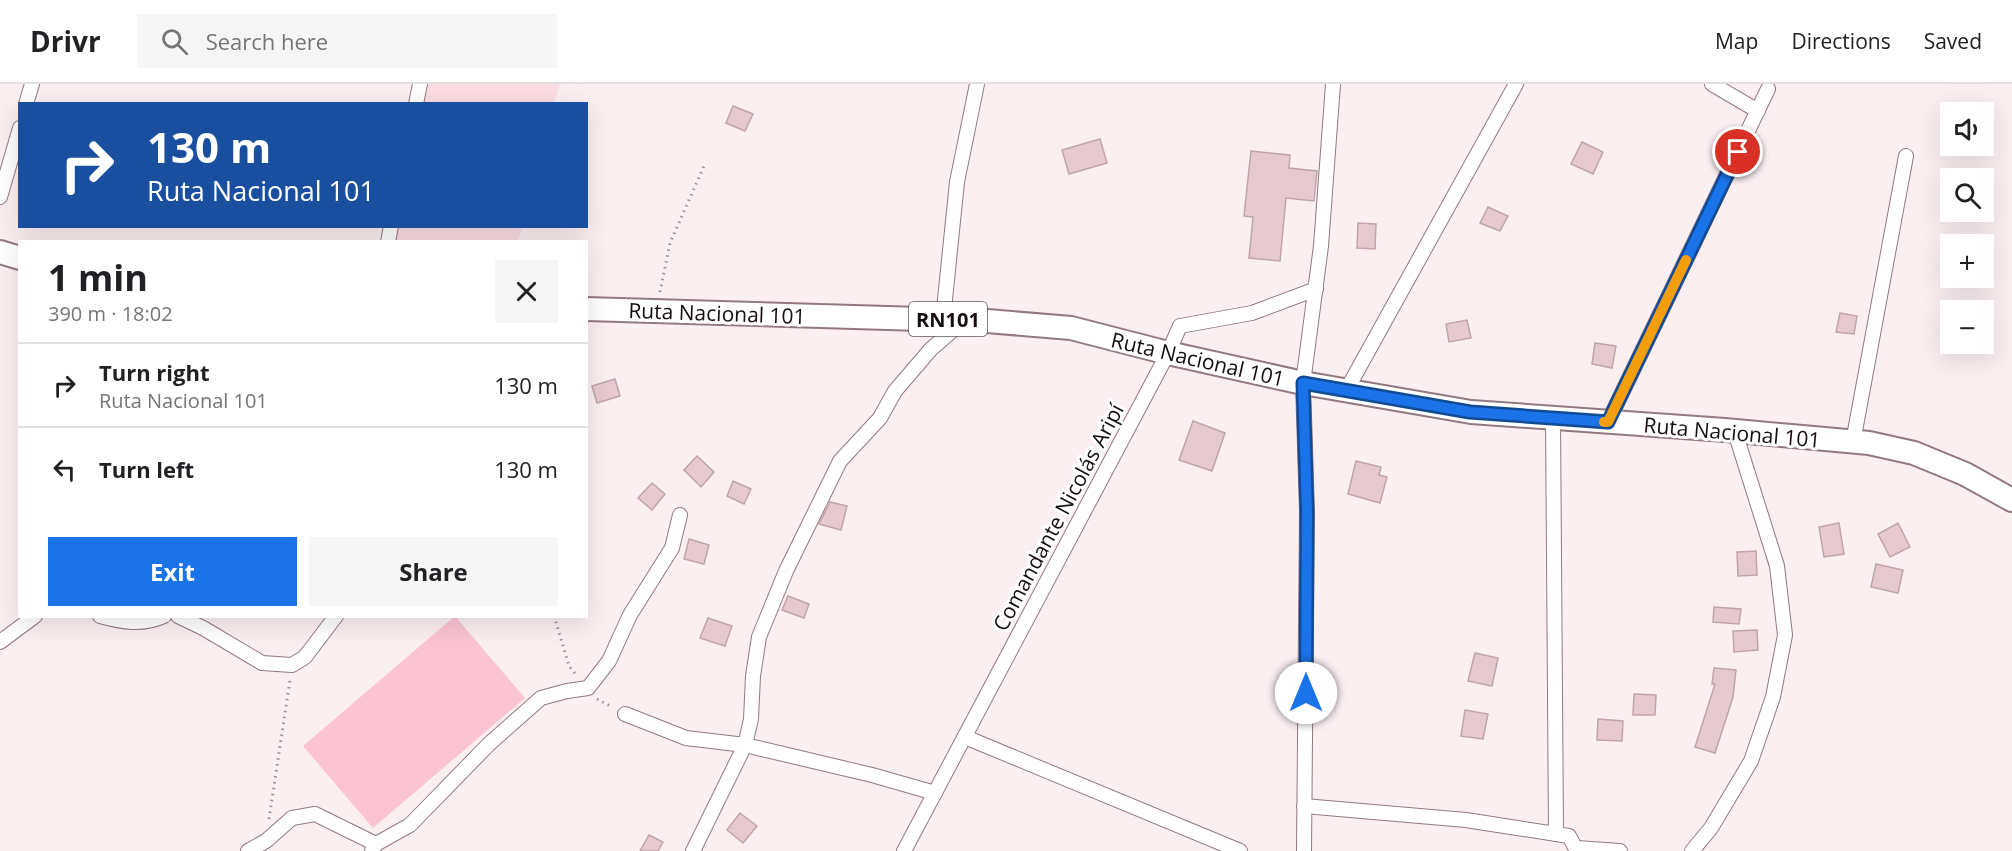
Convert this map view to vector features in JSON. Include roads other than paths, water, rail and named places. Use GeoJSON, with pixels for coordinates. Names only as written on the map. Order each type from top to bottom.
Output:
{"type":"FeatureCollection","features":[{"type":"Feature","properties":{"kind":"main road","name":"Ruta Nacional 101"},"geometry":{"type":"LineString","coordinates":[[588,309],[954,320],[1071,328],[1168,353],[1303,383],[1470,412],[1853,442],[1914,453],[1965,474],[2012,500]]}},
{"type":"Feature","properties":{"kind":"street"},"geometry":{"type":"LineString","coordinates":[[27,102],[32,84]]}},
{"type":"Feature","properties":{"kind":"street"},"geometry":{"type":"LineString","coordinates":[[416,102],[420,84]]}},
{"type":"Feature","properties":{"kind":"street"},"geometry":{"type":"LineString","coordinates":[[693,851],[745,745],[751,719],[753,676],[759,638],[786,571],[840,461],[880,418],[895,391],[954,320],[957,182],[977,84]]}},
{"type":"Feature","properties":{"kind":"street"},"geometry":{"type":"LineString","coordinates":[[1304,851],[1307,512],[1303,383],[1321,246],[1333,84]]}},
{"type":"Feature","properties":{"kind":"street"},"geometry":{"type":"LineString","coordinates":[[1346,391],[1516,84]]}},
{"type":"Feature","properties":{"kind":"street"},"geometry":{"type":"LineString","coordinates":[[1712,84],[1758,111]]}},
{"type":"Feature","properties":{"kind":"street"},"geometry":{"type":"LineString","coordinates":[[1608,422],[1768,89]]}},
{"type":"Feature","properties":{"kind":"street"},"geometry":{"type":"LineString","coordinates":[[0,197],[18,135]]}},
{"type":"Feature","properties":{"kind":"street"},"geometry":{"type":"LineString","coordinates":[[1853,442],[1906,156]]}},
{"type":"Feature","properties":{"kind":"street","name":"Comandante Nicolás Aripí"},"geometry":{"type":"LineString","coordinates":[[904,851],[1168,353],[1180,326],[1252,313],[1316,289]]}},
{"type":"Feature","properties":{"kind":"street"},"geometry":{"type":"LineString","coordinates":[[1553,418],[1556,834]]}},
{"type":"Feature","properties":{"kind":"street"},"geometry":{"type":"LineString","coordinates":[[1692,851],[1711,828],[1751,761],[1773,697],[1785,634],[1776,566],[1735,432]]}},
{"type":"Feature","properties":{"kind":"street"},"geometry":{"type":"LineString","coordinates":[[248,851],[266,841],[292,818],[315,814],[374,848],[410,825],[489,744],[541,698],[588,688],[609,661],[630,615],[672,548],[680,515]]}},
{"type":"Feature","properties":{"kind":"street"},"geometry":{"type":"LineString","coordinates":[[0,642],[32,618]]}},
{"type":"Feature","properties":{"kind":"street"},"geometry":{"type":"LineString","coordinates":[[107,618],[123,623],[153,621],[160,618]]}},
{"type":"Feature","properties":{"kind":"street"},"geometry":{"type":"LineString","coordinates":[[182,618],[262,663],[292,665],[305,657],[334,618]]}},
{"type":"Feature","properties":{"kind":"street"},"geometry":{"type":"LineString","coordinates":[[625,714],[686,738],[745,745],[872,775],[935,794]]}},
{"type":"Feature","properties":{"kind":"street"},"geometry":{"type":"LineString","coordinates":[[965,737],[1240,851]]}},
{"type":"Feature","properties":{"kind":"street"},"geometry":{"type":"LineString","coordinates":[[1305,806],[1466,820],[1569,836],[1577,849],[1620,851]]}}]}
